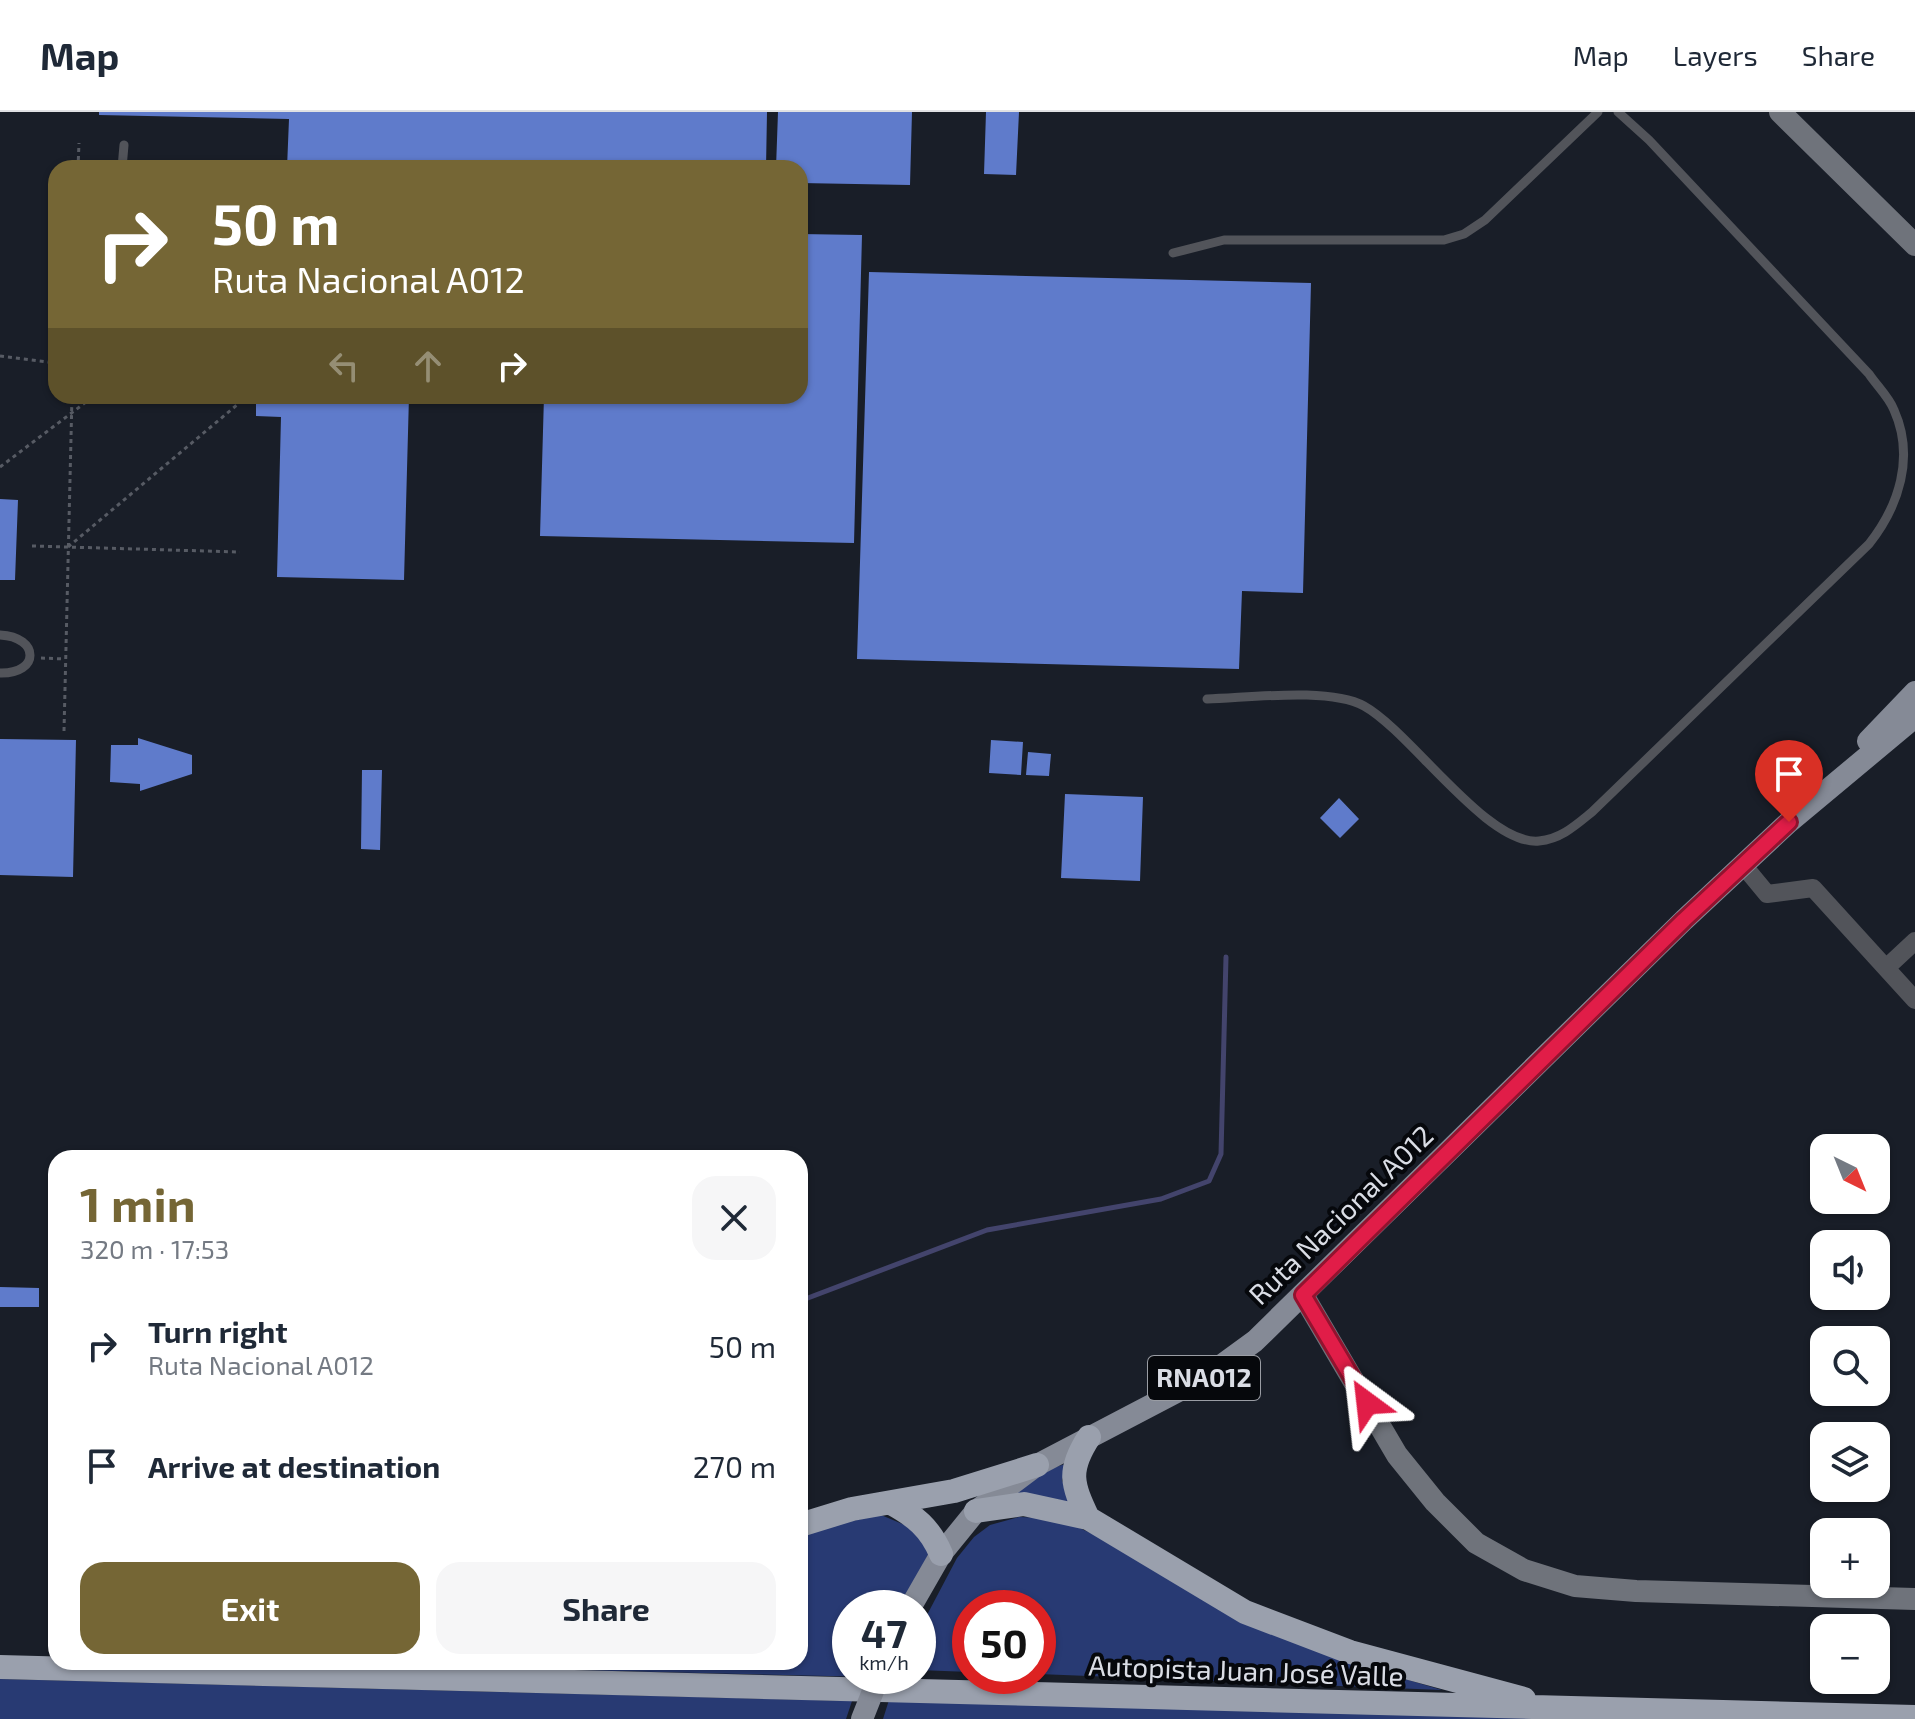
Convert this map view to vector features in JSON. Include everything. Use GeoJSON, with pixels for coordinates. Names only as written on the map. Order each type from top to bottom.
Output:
{"type":"FeatureCollection","features":[{"type":"Feature","properties":{"kind":"highway"},"geometry":{"type":"LineString","coordinates":[[1088,1518],[1072,1483],[1076,1456],[1089,1437]]}},
{"type":"Feature","properties":{"kind":"highway"},"geometry":{"type":"LineString","coordinates":[[808,1523],[852,1509],[954,1491],[1037,1465]]}},
{"type":"Feature","properties":{"kind":"highway"},"geometry":{"type":"LineString","coordinates":[[891,1503],[915,1516],[933,1535],[941,1554]]}},
{"type":"Feature","properties":{"kind":"highway"},"geometry":{"type":"LineString","coordinates":[[976,1511],[1024,1504],[1088,1518],[1245,1612],[1350,1652],[1565,1710]]}},
{"type":"Feature","properties":{"kind":"highway","name":"Autopista Juan José Valle"},"geometry":{"type":"LineString","coordinates":[[0,1667],[48,1667]]}},
{"type":"Feature","properties":{"kind":"highway","name":"Autopista Juan José Valle"},"geometry":{"type":"LineString","coordinates":[[319,1670],[1565,1710],[1915,1717]]}},
{"type":"Feature","properties":{"kind":"main road"},"geometry":{"type":"LineString","coordinates":[[1780,112],[1915,245]]}},
{"type":"Feature","properties":{"kind":"main road","name":"Ruta Nacional A012"},"geometry":{"type":"LineString","coordinates":[[920,1590],[941,1554],[976,1511],[1037,1465],[1207,1376],[1255,1341],[1684,920],[1789,822],[1915,692]]}},
{"type":"Feature","properties":{"kind":"main road","name":"Ruta Nacional A012"},"geometry":{"type":"LineString","coordinates":[[1789,822],[1915,717]]}},
{"type":"Feature","properties":{"kind":"main road"},"geometry":{"type":"LineString","coordinates":[[1303,1295],[1397,1455],[1435,1502],[1476,1543],[1524,1570],[1575,1586],[1636,1591],[1915,1599]]}},
{"type":"Feature","properties":{"kind":"main road"},"geometry":{"type":"LineString","coordinates":[[862,1719],[872,1694]]}},
{"type":"Feature","properties":{"kind":"street"},"geometry":{"type":"LineString","coordinates":[[1743,865],[1767,894],[1813,888],[1915,1000]]}},
{"type":"Feature","properties":{"kind":"street"},"geometry":{"type":"LineString","coordinates":[[1886,968],[1915,941]]}},
{"type":"Feature","properties":{"kind":"lane"},"geometry":{"type":"LineString","coordinates":[[1173,253],[1224,240],[1444,240],[1464,234],[1485,220],[1598,112]]}},
{"type":"Feature","properties":{"kind":"lane"},"geometry":{"type":"LineString","coordinates":[[1207,699],[1327,696],[1363,706],[1399,734],[1471,804],[1511,836],[1538,841],[1563,834],[1592,812],[1869,544],[1886,522],[1896,498],[1904,464],[1903,436],[1894,408],[1858,363],[1649,140],[1618,112]]}},
{"type":"Feature","properties":{"kind":"lane"},"geometry":{"type":"LineString","coordinates":[[123,160],[124,145]]}},
{"type":"Feature","properties":{"kind":"lane"},"geometry":{"type":"LineString","coordinates":[[0,635],[20,638],[28,646],[30,657],[25,667],[16,673],[0,673]]}},
{"type":"Feature","properties":{"kind":"path"},"geometry":{"type":"LineString","coordinates":[[78,160],[79,143]]}},
{"type":"Feature","properties":{"kind":"path"},"geometry":{"type":"LineString","coordinates":[[0,356],[48,362]]}},
{"type":"Feature","properties":{"kind":"path"},"geometry":{"type":"LineString","coordinates":[[64,731],[72,404]]}},
{"type":"Feature","properties":{"kind":"path"},"geometry":{"type":"LineString","coordinates":[[0,467],[84,404]]}},
{"type":"Feature","properties":{"kind":"path"},"geometry":{"type":"LineString","coordinates":[[68,547],[238,404]]}},
{"type":"Feature","properties":{"kind":"path"},"geometry":{"type":"LineString","coordinates":[[32,546],[240,552]]}},
{"type":"Feature","properties":{"kind":"path"},"geometry":{"type":"LineString","coordinates":[[30,657],[65,659]]}},
{"type":"Feature","properties":{"kind":"shaded area"},"geometry":{"type":"Polygon","coordinates":[[[1068,1463],[1062,1480],[1072,1506],[1015,1493],[1050,1469],[1068,1463]]]}},
{"type":"Feature","properties":{"kind":"shaded area"},"geometry":{"type":"Polygon","coordinates":[[[881,1515],[912,1528],[929,1553],[911,1590],[832,1590],[832,1676],[570,1670],[808,1670],[808,1533],[881,1515]]]}},
{"type":"Feature","properties":{"kind":"shaded area"},"geometry":{"type":"Polygon","coordinates":[[[1019,1517],[1043,1518],[1075,1526],[1137,1554],[1351,1663],[1442,1690],[1056,1675],[1056,1590],[952,1590],[952,1671],[936,1671],[936,1598],[957,1558],[974,1537],[990,1525],[1019,1517]]]}},
{"type":"Feature","properties":{"kind":"shaded area"},"geometry":{"type":"Polygon","coordinates":[[[0,1679],[852,1701],[846,1719],[0,1719],[0,1679]]]}},
{"type":"Feature","properties":{"kind":"shaded area"},"geometry":{"type":"Polygon","coordinates":[[[889,1700],[1611,1719],[883,1719],[889,1700]]]}},
{"type":"Feature","properties":{"kind":"building"},"geometry":{"type":"Polygon","coordinates":[[[99,112],[767,112],[766,160],[287,160],[289,119],[99,115],[99,112]]]}},
{"type":"Feature","properties":{"kind":"building"},"geometry":{"type":"Polygon","coordinates":[[[778,112],[912,112],[910,185],[808,183],[808,160],[776,160],[778,112]]]}},
{"type":"Feature","properties":{"kind":"building"},"geometry":{"type":"Polygon","coordinates":[[[986,112],[1019,112],[1016,175],[984,174],[986,112]]]}},
{"type":"Feature","properties":{"kind":"building"},"geometry":{"type":"Polygon","coordinates":[[[808,234],[862,235],[854,543],[540,536],[544,404],[808,404],[808,234]]]}},
{"type":"Feature","properties":{"kind":"building"},"geometry":{"type":"Polygon","coordinates":[[[869,272],[1311,283],[1303,593],[1242,591],[1239,669],[857,659],[869,272]]]}},
{"type":"Feature","properties":{"kind":"building"},"geometry":{"type":"Polygon","coordinates":[[[256,404],[409,404],[404,580],[277,577],[281,417],[256,416],[256,404]]]}},
{"type":"Feature","properties":{"kind":"building"},"geometry":{"type":"Polygon","coordinates":[[[0,499],[18,500],[15,580],[0,580],[0,499]]]}},
{"type":"Feature","properties":{"kind":"building"},"geometry":{"type":"Polygon","coordinates":[[[138,738],[192,755],[192,774],[140,791],[140,784],[110,782],[111,745],[138,745],[138,738]]]}},
{"type":"Feature","properties":{"kind":"building"},"geometry":{"type":"Polygon","coordinates":[[[0,739],[76,740],[73,877],[0,875],[0,739]]]}},
{"type":"Feature","properties":{"kind":"building"},"geometry":{"type":"Polygon","coordinates":[[[991,740],[1023,742],[1021,775],[989,773],[991,740]]]}},
{"type":"Feature","properties":{"kind":"building"},"geometry":{"type":"Polygon","coordinates":[[[1028,752],[1051,754],[1049,776],[1026,775],[1028,752]]]}},
{"type":"Feature","properties":{"kind":"building"},"geometry":{"type":"Polygon","coordinates":[[[362,770],[382,770],[380,850],[361,849],[362,770]]]}},
{"type":"Feature","properties":{"kind":"building"},"geometry":{"type":"Polygon","coordinates":[[[1065,794],[1143,797],[1140,881],[1061,878],[1065,794]]]}},
{"type":"Feature","properties":{"kind":"building"},"geometry":{"type":"Polygon","coordinates":[[[1339,798],[1359,819],[1340,838],[1320,818],[1339,798]]]}},
{"type":"Feature","properties":{"kind":"building"},"geometry":{"type":"Polygon","coordinates":[[[0,1287],[39,1288],[39,1307],[0,1307],[0,1287]]]}},
{"type":"Feature","properties":{"kind":"waterway"},"geometry":{"type":"LineString","coordinates":[[808,1298],[987,1230],[1161,1199],[1209,1181],[1221,1154],[1226,957]]}},
{"type":"Feature","properties":{"kind":"route"},"geometry":{"type":"LineString","coordinates":[[1367,1403],[1303,1295],[1684,920],[1789,822]]}}]}
